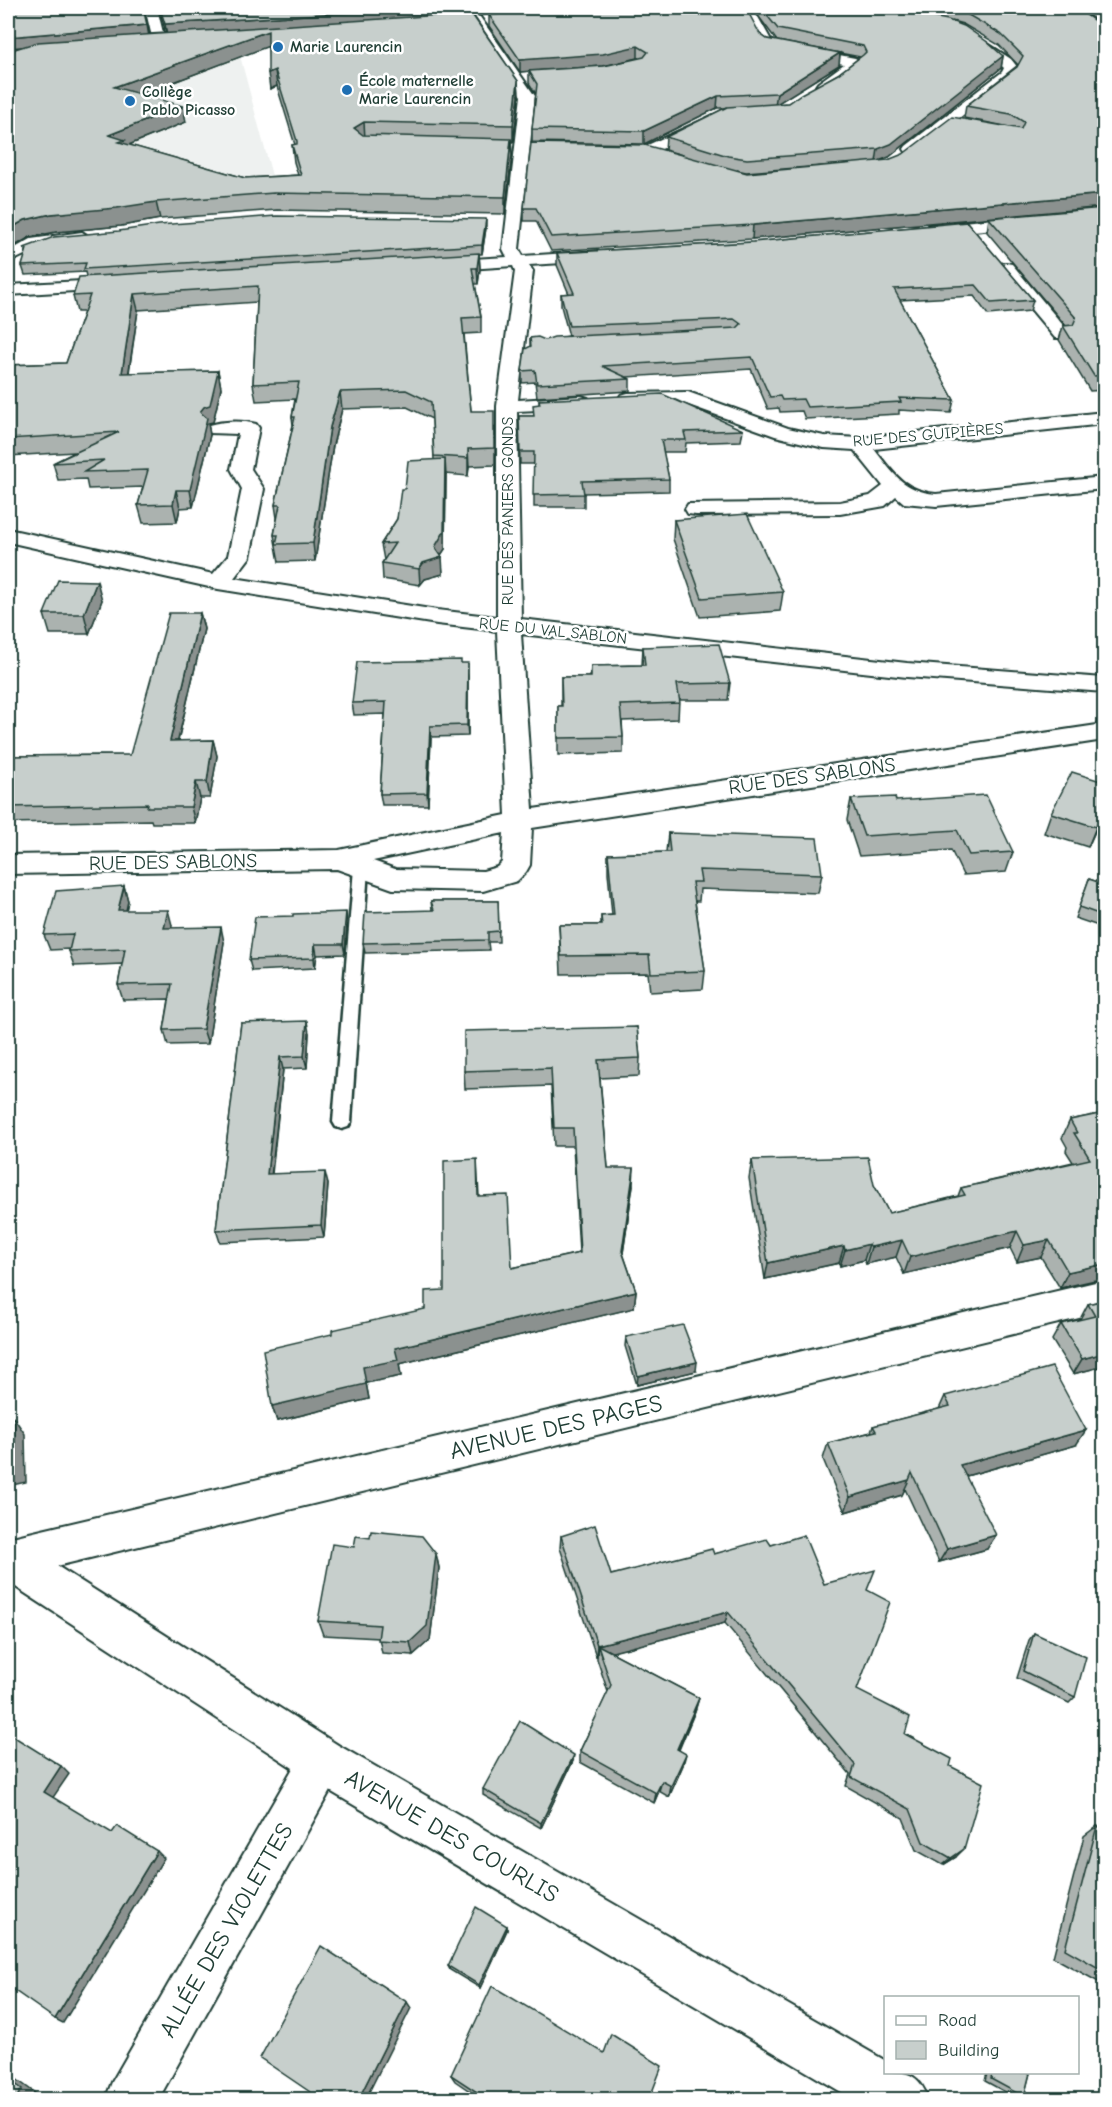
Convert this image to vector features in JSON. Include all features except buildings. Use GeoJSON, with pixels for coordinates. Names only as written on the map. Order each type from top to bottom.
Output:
{"type":"FeatureCollection","features":[{"type":"Feature","properties":{"kind":"street"},"geometry":{"type":"LineString","coordinates":[[151,8],[153,42],[173,40]]}},
{"type":"Feature","properties":{"kind":"street"},"geometry":{"type":"LineString","coordinates":[[739,8],[754,20],[766,42],[775,47],[855,62],[812,92]]}},
{"type":"Feature","properties":{"kind":"street","name":"RUE DES PANIERS GONDS"},"geometry":{"type":"LineString","coordinates":[[477,20],[521,78],[528,96],[524,147],[505,221],[511,249],[524,271],[521,345],[507,406],[509,627],[519,820]]}},
{"type":"Feature","properties":{"kind":"street"},"geometry":{"type":"LineString","coordinates":[[903,155],[1008,74],[1011,68],[961,30],[953,27]]}},
{"type":"Feature","properties":{"kind":"street"},"geometry":{"type":"LineString","coordinates":[[646,151],[700,126],[715,116]]}},
{"type":"Feature","properties":{"kind":"street"},"geometry":{"type":"LineString","coordinates":[[946,122],[969,125]]}},
{"type":"Feature","properties":{"kind":"street"},"geometry":{"type":"LineString","coordinates":[[626,149],[673,158]]}},
{"type":"Feature","properties":{"kind":"street"},"geometry":{"type":"LineString","coordinates":[[912,232],[1104,214]]}},
{"type":"Feature","properties":{"kind":"street"},"geometry":{"type":"LineString","coordinates":[[971,227],[1061,334]]}},
{"type":"Feature","properties":{"kind":"street"},"geometry":{"type":"LineString","coordinates":[[8,258],[37,243],[95,236]]}},
{"type":"Feature","properties":{"kind":"street"},"geometry":{"type":"LineString","coordinates":[[426,267],[610,255]]}},
{"type":"Feature","properties":{"kind":"street"},"geometry":{"type":"LineString","coordinates":[[8,290],[139,282]]}},
{"type":"Feature","properties":{"kind":"street","name":"RUE DES GUIPIÈRES"},"geometry":{"type":"LineString","coordinates":[[507,406],[601,400],[688,398],[782,432],[824,442],[860,444],[1104,418]]}},
{"type":"Feature","properties":{"kind":"street"},"geometry":{"type":"LineString","coordinates":[[216,429],[249,428],[241,469],[253,489],[238,557],[218,582]]}},
{"type":"Feature","properties":{"kind":"street"},"geometry":{"type":"LineString","coordinates":[[860,444],[881,472],[912,498],[936,500],[1104,483]]}},
{"type":"Feature","properties":{"kind":"street"},"geometry":{"type":"LineString","coordinates":[[696,509],[840,508],[877,501],[895,486]]}},
{"type":"Feature","properties":{"kind":"street","name":"RUE DU VAL SABLON"},"geometry":{"type":"LineString","coordinates":[[8,536],[218,582],[509,627],[907,670],[1104,685]]}},
{"type":"Feature","properties":{"kind":"street","name":"RUE DES SABLONS"},"geometry":{"type":"LineString","coordinates":[[8,865],[350,863],[519,820],[1104,732]]}},
{"type":"Feature","properties":{"kind":"street","name":"RUE DES SABLONS"},"geometry":{"type":"LineString","coordinates":[[350,863],[393,879],[483,881],[507,874],[516,865],[519,820]]}},
{"type":"Feature","properties":{"kind":"street","name":"AVENUE DES PAGES"},"geometry":{"type":"LineString","coordinates":[[8,1559],[1104,1296]]}},
{"type":"Feature","properties":{"kind":"street","name":"AVENUE DES COURLIS"},"geometry":{"type":"LineString","coordinates":[[8,1559],[322,1761],[904,2100]]}},
{"type":"Feature","properties":{"kind":"street","name":"ALLÉE DES VIOLETTES"},"geometry":{"type":"LineString","coordinates":[[130,2100],[322,1761]]}},
{"type":"Feature","properties":{"kind":"lane"},"geometry":{"type":"LineString","coordinates":[[342,1122],[350,863]]}},
{"type":"Feature","properties":{"kind":"shaded area","name":"Collège Pablo Picasso"},"geometry":{"type":"Polygon","coordinates":[[[236,41],[274,183],[8,200],[8,77],[236,41]]]}},
{"type":"Feature","properties":{"kind":"place","name":"Marie Laurencin"},"geometry":{"type":"Point","coordinates":[278,47]}},
{"type":"Feature","properties":{"kind":"place","name":"École maternelle Marie Laurencin"},"geometry":{"type":"Point","coordinates":[347,90]}},
{"type":"Feature","properties":{"kind":"place","name":"Collège Pablo Picasso"},"geometry":{"type":"Point","coordinates":[130,101]}}]}
